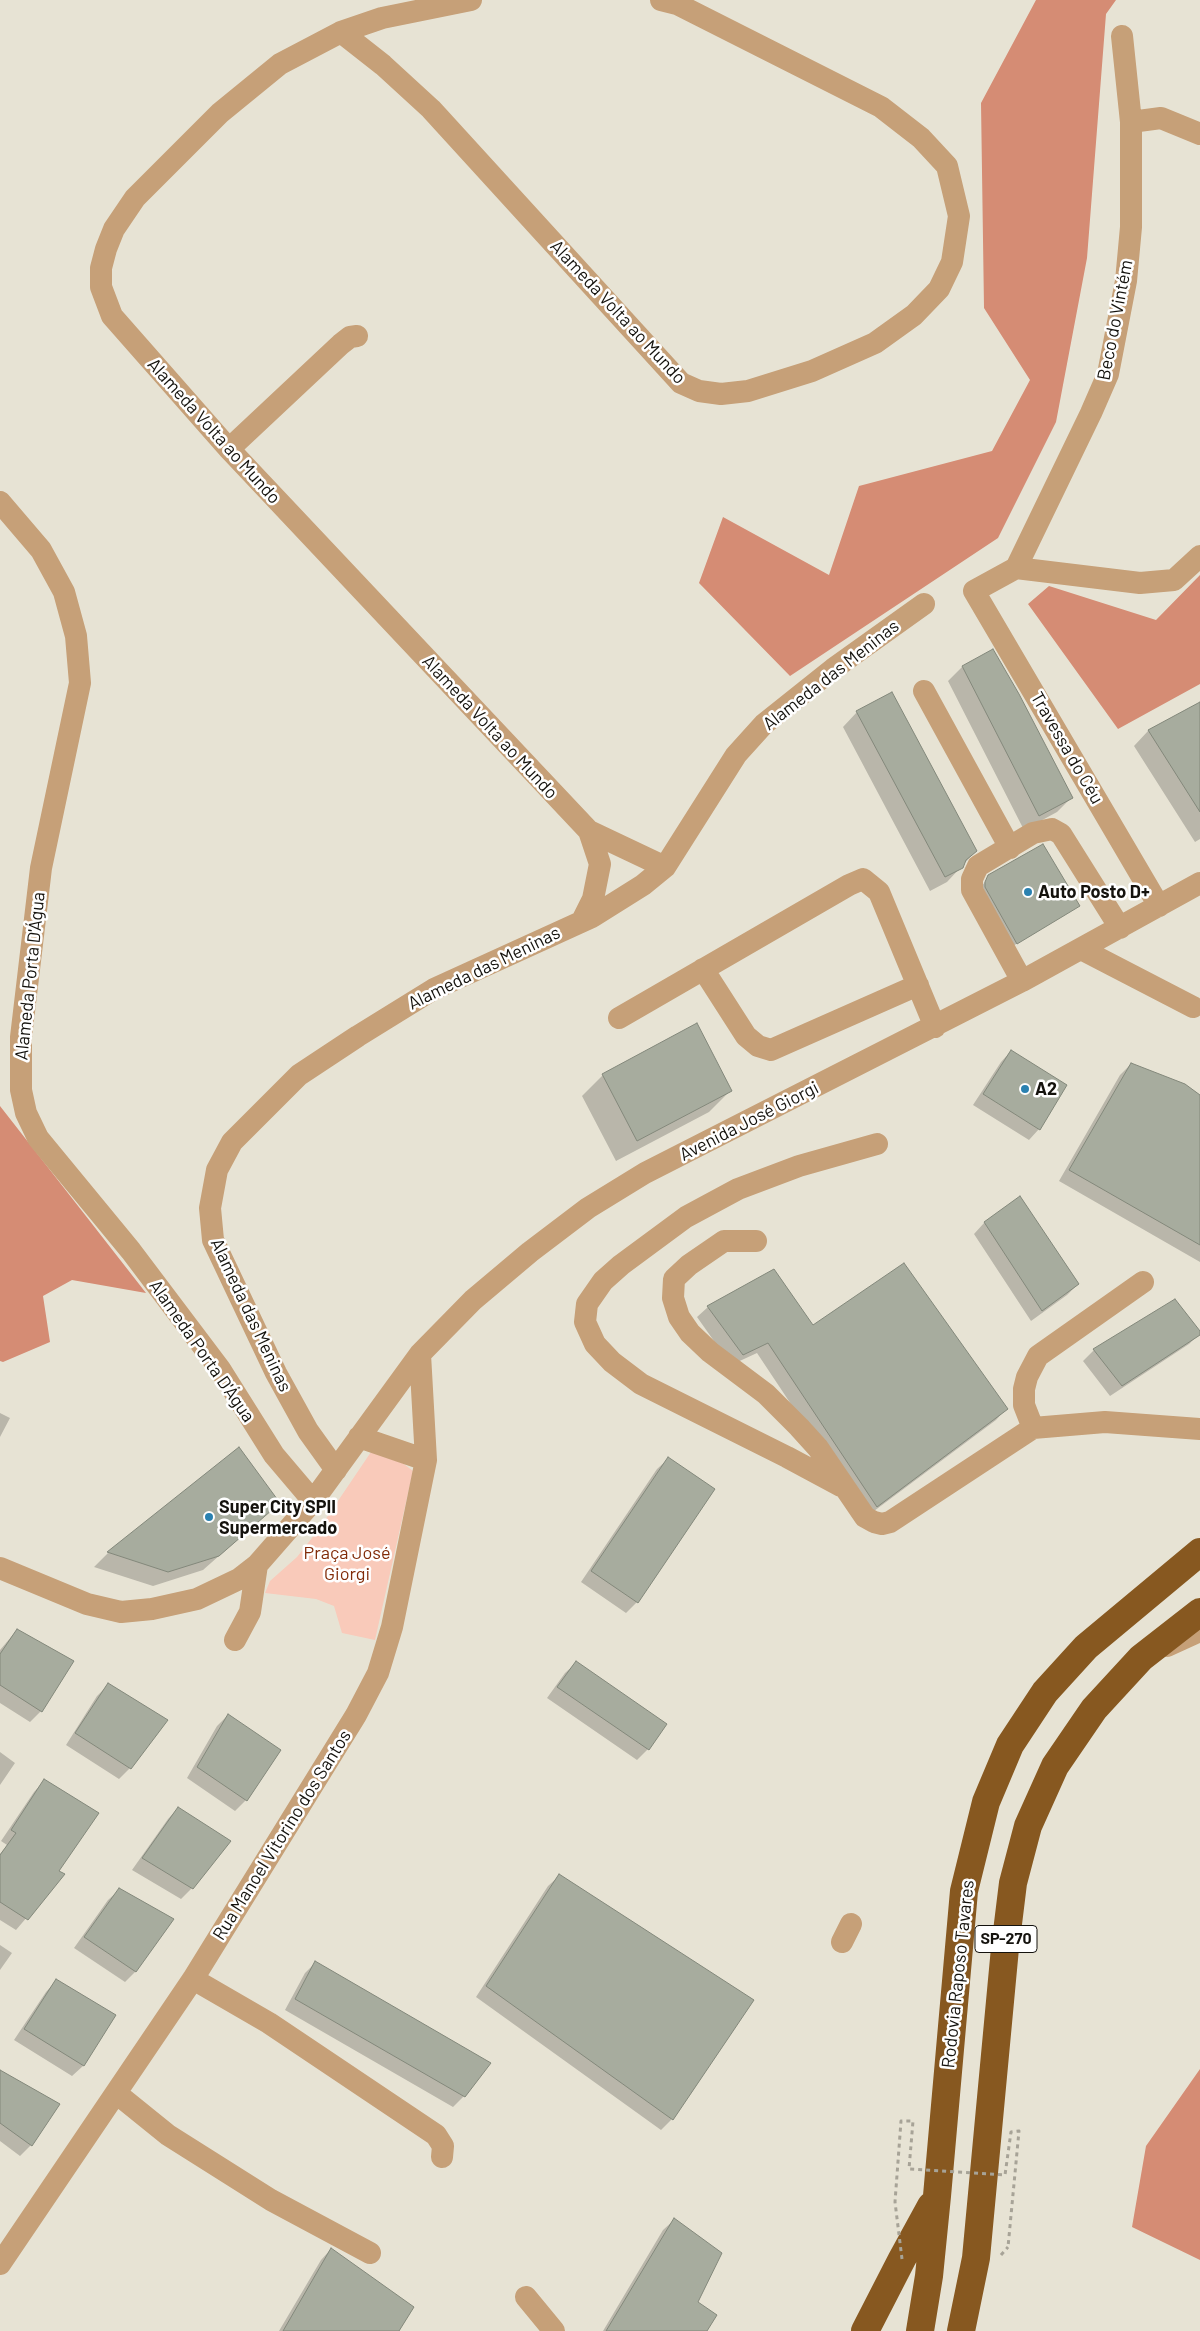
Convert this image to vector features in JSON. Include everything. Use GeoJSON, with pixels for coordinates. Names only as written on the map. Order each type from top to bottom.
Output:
{"type":"FeatureCollection","features":[{"type":"Feature","properties":{"kind":"highway","name":"Rodovia Raposo Tavares"},"geometry":{"type":"LineString","coordinates":[[920,2331],[929,2276],[937,2196],[964,1891],[986,1802],[1010,1745],[1045,1692],[1086,1647],[1200,1552]]}},
{"type":"Feature","properties":{"kind":"highway","name":"SP-270"},"geometry":{"type":"LineString","coordinates":[[961,2331],[976,2258],[1005,1948],[1014,1883],[1028,1826],[1054,1766],[1094,1709],[1141,1658],[1200,1612]]}},
{"type":"Feature","properties":{"kind":"highway"},"geometry":{"type":"LineString","coordinates":[[865,2331],[937,2196]]}},
{"type":"Feature","properties":{"kind":"highway"},"geometry":{"type":"LineString","coordinates":[[970,2331],[976,2258]]}},
{"type":"Feature","properties":{"kind":"street","name":"Alameda Volta ao Mundo"},"geometry":{"type":"LineString","coordinates":[[471,0],[382,18],[340,32],[280,64],[220,114],[135,198],[114,229],[104,255],[101,268],[101,287],[112,316],[228,448],[589,831],[665,866]]}},
{"type":"Feature","properties":{"kind":"street","name":"Alameda Volta ao Mundo"},"geometry":{"type":"LineString","coordinates":[[340,32],[383,65],[431,109],[680,383],[699,391],[721,394],[748,391],[812,371],[875,343],[914,315],[939,289],[952,262],[959,216],[946,166],[921,138],[881,107],[677,4],[661,0]]}},
{"type":"Feature","properties":{"kind":"street","name":"Beco do Vintém"},"geometry":{"type":"LineString","coordinates":[[1016,568],[1108,374],[1126,281],[1131,227],[1131,122],[1122,36]]}},
{"type":"Feature","properties":{"kind":"street"},"geometry":{"type":"LineString","coordinates":[[1131,122],[1161,118],[1200,134]]}},
{"type":"Feature","properties":{"kind":"street"},"geometry":{"type":"LineString","coordinates":[[228,448],[341,344],[350,337],[357,336]]}},
{"type":"Feature","properties":{"kind":"street","name":"Alameda Porta D'Água"},"geometry":{"type":"LineString","coordinates":[[0,502],[41,550],[64,592],[76,636],[80,683],[41,868],[21,1037],[21,1090],[26,1113],[38,1138],[148,1275],[220,1369],[274,1455],[313,1501]]}},
{"type":"Feature","properties":{"kind":"street"},"geometry":{"type":"LineString","coordinates":[[1016,568],[1140,584],[1174,580],[1200,556]]}},
{"type":"Feature","properties":{"kind":"street","name":"Travessa do Céu"},"geometry":{"type":"LineString","coordinates":[[1016,568],[974,591],[1160,906]]}},
{"type":"Feature","properties":{"kind":"street","name":"Alameda das Meninas"},"geometry":{"type":"LineString","coordinates":[[336,1470],[308,1431],[276,1373],[213,1240],[210,1208],[217,1170],[232,1142],[299,1075],[434,989],[582,921],[614,904],[665,866],[736,755],[764,724],[834,669],[924,604]]}},
{"type":"Feature","properties":{"kind":"street"},"geometry":{"type":"LineString","coordinates":[[924,690],[1010,848]]}},
{"type":"Feature","properties":{"kind":"street"},"geometry":{"type":"LineString","coordinates":[[1022,981],[972,890],[972,879],[978,866],[1032,833],[1052,829],[1061,834],[1120,928]]}},
{"type":"Feature","properties":{"kind":"street","name":"Alameda Volta ao Mundo"},"geometry":{"type":"LineString","coordinates":[[582,921],[592,899],[600,864],[589,831]]}},
{"type":"Feature","properties":{"kind":"street"},"geometry":{"type":"LineString","coordinates":[[619,1018],[849,885],[863,879],[879,892],[935,1026]]}},
{"type":"Feature","properties":{"kind":"street","name":"Avenida José Giorgi"},"geometry":{"type":"LineString","coordinates":[[0,1568],[87,1604],[121,1612],[152,1609],[196,1599],[240,1579],[257,1565],[313,1501],[420,1354],[473,1300],[530,1252],[588,1208],[646,1173],[1022,981],[1200,883]]}},
{"type":"Feature","properties":{"kind":"street"},"geometry":{"type":"LineString","coordinates":[[1081,949],[1198,1005]]}},
{"type":"Feature","properties":{"kind":"street"},"geometry":{"type":"LineString","coordinates":[[703,969],[746,1036],[758,1046],[771,1050],[918,985]]}},
{"type":"Feature","properties":{"kind":"street"},"geometry":{"type":"LineString","coordinates":[[848,1490],[788,1456],[641,1384],[612,1362],[595,1344],[585,1322],[587,1304],[603,1281],[621,1265],[686,1217],[738,1189],[799,1166],[877,1144]]}},
{"type":"Feature","properties":{"kind":"street"},"geometry":{"type":"LineString","coordinates":[[756,1242],[724,1241],[674,1279],[673,1298],[679,1317],[690,1333],[710,1352],[766,1394],[799,1427],[848,1490],[866,1517],[874,1522],[882,1524],[890,1522],[1033,1428],[1105,1422],[1200,1429]]}},
{"type":"Feature","properties":{"kind":"street"},"geometry":{"type":"LineString","coordinates":[[1033,1428],[1024,1405],[1024,1389],[1027,1376],[1038,1356],[1143,1282]]}},
{"type":"Feature","properties":{"kind":"street","name":"Rua Manoel Vitorino dos Santos"},"geometry":{"type":"LineString","coordinates":[[0,2264],[193,1979],[356,1715],[378,1673],[392,1626],[426,1460],[420,1354]]}},
{"type":"Feature","properties":{"kind":"street"},"geometry":{"type":"LineString","coordinates":[[359,1438],[426,1460]]}},
{"type":"Feature","properties":{"kind":"street"},"geometry":{"type":"LineString","coordinates":[[235,1640],[250,1612],[257,1565]]}},
{"type":"Feature","properties":{"kind":"street"},"geometry":{"type":"LineString","coordinates":[[1141,1658],[1200,1631]]}},
{"type":"Feature","properties":{"kind":"street"},"geometry":{"type":"LineString","coordinates":[[193,1979],[268,2023],[436,2135],[443,2146],[442,2157]]}},
{"type":"Feature","properties":{"kind":"street"},"geometry":{"type":"LineString","coordinates":[[116,2093],[176,2140],[271,2200],[370,2253]]}},
{"type":"Feature","properties":{"kind":"street"},"geometry":{"type":"LineString","coordinates":[[526,2297],[554,2331]]}},
{"type":"Feature","properties":{"kind":"path"},"geometry":{"type":"LineString","coordinates":[[902,2259],[895,2202],[902,2121],[913,2121],[909,2169],[1005,2175],[1011,2132],[1019,2131],[1008,2247]]}},
{"type":"Feature","properties":{"kind":"green space","name":"Praça José Giorgi"},"geometry":{"type":"Polygon","coordinates":[[[383,1448],[413,1471],[375,1640],[342,1633],[334,1606],[316,1599],[265,1593],[270,1581],[297,1557],[319,1529],[371,1452],[383,1448]]]}},
{"type":"Feature","properties":{"kind":"shaded area"},"geometry":{"type":"Polygon","coordinates":[[[1036,0],[1116,0],[1106,14],[1087,258],[1056,422],[998,538],[790,676],[699,583],[723,517],[829,575],[859,486],[992,451],[1030,380],[984,308],[981,103],[1036,0]]]}},
{"type":"Feature","properties":{"kind":"shaded area"},"geometry":{"type":"Polygon","coordinates":[[[1200,575],[1200,684],[1118,729],[1028,604],[1049,586],[1156,620],[1200,575]]]}},
{"type":"Feature","properties":{"kind":"shaded area"},"geometry":{"type":"Polygon","coordinates":[[[0,1106],[146,1293],[72,1280],[43,1296],[50,1342],[3,1362],[0,1361],[0,1106]]]}},
{"type":"Feature","properties":{"kind":"shaded area"},"geometry":{"type":"Polygon","coordinates":[[[1200,2069],[1200,2260],[1132,2227],[1146,2146],[1200,2069]]]}},
{"type":"Feature","properties":{"kind":"building"},"geometry":{"type":"Polygon","coordinates":[[[993,649],[1019,694],[1073,798],[1039,816],[962,666],[993,649]]]}},
{"type":"Feature","properties":{"kind":"building"},"geometry":{"type":"Polygon","coordinates":[[[892,692],[977,851],[966,860],[963,868],[945,877],[856,711],[892,692]]]}},
{"type":"Feature","properties":{"kind":"building"},"geometry":{"type":"Polygon","coordinates":[[[1200,702],[1200,812],[1148,730],[1200,702]]]}},
{"type":"Feature","properties":{"kind":"building","name":"Auto Posto D+"},"geometry":{"type":"Polygon","coordinates":[[[1043,844],[1080,906],[1017,944],[985,887],[985,882],[988,875],[1043,844]]]}},
{"type":"Feature","properties":{"kind":"building"},"geometry":{"type":"Polygon","coordinates":[[[697,1023],[732,1091],[637,1141],[602,1074],[697,1023]]]}},
{"type":"Feature","properties":{"kind":"building","name":"A2"},"geometry":{"type":"Polygon","coordinates":[[[1011,1050],[1067,1085],[1040,1130],[983,1094],[1011,1050]]]}},
{"type":"Feature","properties":{"kind":"building"},"geometry":{"type":"Polygon","coordinates":[[[1131,1063],[1185,1084],[1200,1095],[1200,1245],[1069,1170],[1131,1063]]]}},
{"type":"Feature","properties":{"kind":"building"},"geometry":{"type":"Polygon","coordinates":[[[1020,1196],[1079,1284],[1042,1311],[984,1222],[1020,1196]]]}},
{"type":"Feature","properties":{"kind":"building"},"geometry":{"type":"Polygon","coordinates":[[[904,1263],[1008,1409],[877,1507],[768,1343],[743,1355],[707,1306],[774,1269],[813,1325],[904,1263]]]}},
{"type":"Feature","properties":{"kind":"building"},"geometry":{"type":"Polygon","coordinates":[[[1175,1299],[1200,1331],[1200,1335],[1122,1386],[1093,1349],[1175,1299]]]}},
{"type":"Feature","properties":{"kind":"building","name":"Super City SPII Supermercado"},"geometry":{"type":"Polygon","coordinates":[[[239,1447],[280,1503],[219,1556],[168,1572],[107,1552],[239,1447]]]}},
{"type":"Feature","properties":{"kind":"building"},"geometry":{"type":"Polygon","coordinates":[[[668,1457],[715,1489],[638,1603],[591,1571],[668,1457]]]}},
{"type":"Feature","properties":{"kind":"building"},"geometry":{"type":"Polygon","coordinates":[[[17,1629],[74,1661],[42,1712],[0,1685],[0,1654],[17,1629]]]}},
{"type":"Feature","properties":{"kind":"building"},"geometry":{"type":"Polygon","coordinates":[[[576,1661],[667,1724],[649,1750],[557,1687],[576,1661]]]}},
{"type":"Feature","properties":{"kind":"building"},"geometry":{"type":"Polygon","coordinates":[[[108,1683],[168,1720],[131,1769],[75,1733],[108,1683]]]}},
{"type":"Feature","properties":{"kind":"building"},"geometry":{"type":"Polygon","coordinates":[[[228,1714],[281,1750],[247,1801],[197,1767],[228,1714]]]}},
{"type":"Feature","properties":{"kind":"building"},"geometry":{"type":"Polygon","coordinates":[[[44,1779],[99,1813],[59,1871],[65,1874],[28,1920],[0,1902],[0,1855],[16,1833],[11,1830],[44,1779]]]}},
{"type":"Feature","properties":{"kind":"building"},"geometry":{"type":"Polygon","coordinates":[[[178,1807],[231,1841],[193,1889],[142,1858],[178,1807]]]}},
{"type":"Feature","properties":{"kind":"building"},"geometry":{"type":"Polygon","coordinates":[[[559,1874],[754,2000],[673,2120],[486,1986],[559,1874]]]}},
{"type":"Feature","properties":{"kind":"building"},"geometry":{"type":"Polygon","coordinates":[[[119,1888],[174,1919],[136,1972],[84,1937],[119,1888]]]}},
{"type":"Feature","properties":{"kind":"building"},"geometry":{"type":"Polygon","coordinates":[[[315,1961],[491,2063],[465,2097],[295,1999],[315,1961]]]}},
{"type":"Feature","properties":{"kind":"building"},"geometry":{"type":"Polygon","coordinates":[[[56,1979],[116,2015],[84,2066],[24,2029],[56,1979]]]}},
{"type":"Feature","properties":{"kind":"building"},"geometry":{"type":"Polygon","coordinates":[[[0,2070],[60,2104],[32,2146],[0,2123],[0,2070]]]}},
{"type":"Feature","properties":{"kind":"building"},"geometry":{"type":"Polygon","coordinates":[[[674,2218],[722,2253],[698,2302],[717,2315],[707,2331],[606,2331],[674,2218]]]}},
{"type":"Feature","properties":{"kind":"building"},"geometry":{"type":"Polygon","coordinates":[[[331,2248],[414,2307],[399,2331],[283,2331],[331,2248]]]}},
{"type":"Feature","properties":{"kind":"place","name":"Auto Posto D+"},"geometry":{"type":"Point","coordinates":[1028,892]}},
{"type":"Feature","properties":{"kind":"place","name":"A2"},"geometry":{"type":"Point","coordinates":[1025,1089]}},
{"type":"Feature","properties":{"kind":"place","name":"Super City SPII Supermercado"},"geometry":{"type":"Point","coordinates":[209,1517]}}]}
